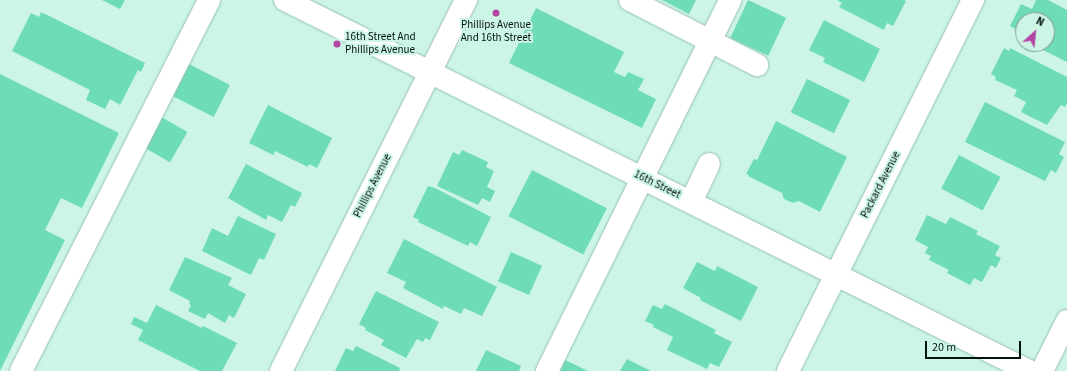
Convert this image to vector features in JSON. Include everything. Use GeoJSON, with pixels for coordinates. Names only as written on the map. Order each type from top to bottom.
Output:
{"type":"FeatureCollection","features":[{"type":"Feature","properties":{"kind":"street"},"geometry":{"type":"LineString","coordinates":[[20,371],[209,0]]}},
{"type":"Feature","properties":{"kind":"street","name":"16th Street"},"geometry":{"type":"LineString","coordinates":[[285,0],[1029,371]]}},
{"type":"Feature","properties":{"kind":"street","name":"Phillips Avenue"},"geometry":{"type":"LineString","coordinates":[[280,371],[466,0]]}},
{"type":"Feature","properties":{"kind":"street"},"geometry":{"type":"LineString","coordinates":[[630,0],[757,64]]}},
{"type":"Feature","properties":{"kind":"street"},"geometry":{"type":"LineString","coordinates":[[547,371],[641,177],[730,0]]}},
{"type":"Feature","properties":{"kind":"street","name":"Packard Avenue"},"geometry":{"type":"LineString","coordinates":[[788,371],[973,0]]}},
{"type":"Feature","properties":{"kind":"street"},"geometry":{"type":"LineString","coordinates":[[691,202],[710,164]]}},
{"type":"Feature","properties":{"kind":"street"},"geometry":{"type":"LineString","coordinates":[[1042,371],[1067,321]]}},
{"type":"Feature","properties":{"kind":"building"},"geometry":{"type":"Polygon","coordinates":[[[102,0],[125,0],[120,9],[102,0]]]}},
{"type":"Feature","properties":{"kind":"building"},"geometry":{"type":"Polygon","coordinates":[[[662,0],[696,0],[689,14],[662,0]]]}},
{"type":"Feature","properties":{"kind":"building"},"geometry":{"type":"Polygon","coordinates":[[[748,0],[786,18],[768,56],[730,38],[748,0]]]}},
{"type":"Feature","properties":{"kind":"building"},"geometry":{"type":"Polygon","coordinates":[[[837,0],[906,1],[893,26],[887,23],[884,30],[839,7],[842,3],[837,0]]]}},
{"type":"Feature","properties":{"kind":"building"},"geometry":{"type":"Polygon","coordinates":[[[1036,0],[1048,0],[1067,10],[1067,62],[1047,52],[1055,52],[1055,12],[1017,12],[1021,4],[1032,9],[1036,0]]]}},
{"type":"Feature","properties":{"kind":"building"},"geometry":{"type":"Polygon","coordinates":[[[536,8],[624,52],[614,72],[625,77],[628,72],[644,79],[638,90],[656,99],[642,128],[509,63],[536,8]]]}},
{"type":"Feature","properties":{"kind":"building"},"geometry":{"type":"Polygon","coordinates":[[[41,12],[145,63],[141,72],[138,70],[120,105],[110,99],[105,109],[86,100],[90,90],[12,51],[31,13],[39,17],[41,12]]]}},
{"type":"Feature","properties":{"kind":"building"},"geometry":{"type":"Polygon","coordinates":[[[1015,16],[1015,29],[1010,26],[1015,16]]]}},
{"type":"Feature","properties":{"kind":"building"},"geometry":{"type":"Polygon","coordinates":[[[824,20],[880,49],[864,82],[823,62],[825,58],[809,50],[824,20]]]}},
{"type":"Feature","properties":{"kind":"building"},"geometry":{"type":"Polygon","coordinates":[[[1004,48],[1009,51],[1010,48],[1015,52],[1018,52],[1067,77],[1067,103],[1065,107],[1061,105],[1047,125],[1021,112],[1026,102],[1014,96],[1017,90],[995,80],[996,77],[991,74],[1004,48]]]}},
{"type":"Feature","properties":{"kind":"building"},"geometry":{"type":"Polygon","coordinates":[[[189,64],[230,85],[214,117],[173,96],[189,64]]]}},
{"type":"Feature","properties":{"kind":"building"},"geometry":{"type":"Polygon","coordinates":[[[0,74],[119,133],[82,208],[61,198],[45,230],[65,240],[0,371],[0,74]]]}},
{"type":"Feature","properties":{"kind":"building"},"geometry":{"type":"Polygon","coordinates":[[[807,79],[850,100],[834,133],[791,112],[807,79]]]}},
{"type":"Feature","properties":{"kind":"building"},"geometry":{"type":"Polygon","coordinates":[[[985,102],[1065,142],[1059,154],[1064,157],[1056,173],[1051,170],[1045,181],[965,142],[985,102]]]}},
{"type":"Feature","properties":{"kind":"building"},"geometry":{"type":"Polygon","coordinates":[[[268,105],[332,138],[317,168],[309,164],[308,167],[275,151],[273,155],[249,143],[268,105]]]}},
{"type":"Feature","properties":{"kind":"building"},"geometry":{"type":"Polygon","coordinates":[[[158,115],[187,132],[170,162],[140,145],[158,115]]]}},
{"type":"Feature","properties":{"kind":"building"},"geometry":{"type":"Polygon","coordinates":[[[776,121],[847,157],[820,212],[799,201],[793,203],[784,199],[782,193],[746,174],[754,159],[757,160],[776,121]]]}},
{"type":"Feature","properties":{"kind":"building"},"geometry":{"type":"Polygon","coordinates":[[[462,150],[488,162],[486,167],[494,171],[487,187],[495,191],[490,202],[482,198],[478,205],[437,186],[453,152],[459,155],[462,150]]]}},
{"type":"Feature","properties":{"kind":"building"},"geometry":{"type":"Polygon","coordinates":[[[959,155],[1000,177],[983,211],[941,189],[959,155]]]}},
{"type":"Feature","properties":{"kind":"building"},"geometry":{"type":"Polygon","coordinates":[[[246,164],[302,193],[295,207],[291,205],[282,222],[268,215],[266,220],[228,198],[246,164]]]}},
{"type":"Feature","properties":{"kind":"building"},"geometry":{"type":"Polygon","coordinates":[[[532,170],[607,208],[583,254],[508,216],[532,170]]]}},
{"type":"Feature","properties":{"kind":"building"},"geometry":{"type":"Polygon","coordinates":[[[428,186],[435,188],[491,217],[477,246],[470,242],[468,246],[418,222],[419,220],[413,217],[428,186]]]}},
{"type":"Feature","properties":{"kind":"building"},"geometry":{"type":"Polygon","coordinates":[[[927,215],[946,224],[950,217],[978,231],[976,234],[1000,246],[995,255],[1001,258],[996,268],[991,265],[982,282],[974,278],[970,285],[947,273],[949,270],[929,260],[931,256],[925,253],[928,247],[915,240],[927,215]]]}},
{"type":"Feature","properties":{"kind":"building"},"geometry":{"type":"Polygon","coordinates":[[[238,216],[276,234],[264,260],[259,258],[251,275],[202,251],[212,228],[228,236],[238,216]]]}},
{"type":"Feature","properties":{"kind":"building"},"geometry":{"type":"Polygon","coordinates":[[[404,239],[497,287],[482,316],[464,308],[461,314],[444,306],[443,309],[403,288],[406,282],[387,273],[404,239]]]}},
{"type":"Feature","properties":{"kind":"building"},"geometry":{"type":"Polygon","coordinates":[[[511,252],[542,266],[529,295],[498,281],[511,252]]]}},
{"type":"Feature","properties":{"kind":"building"},"geometry":{"type":"Polygon","coordinates":[[[185,257],[232,278],[228,285],[246,294],[234,318],[229,315],[225,323],[208,313],[205,319],[188,311],[191,305],[189,304],[190,301],[169,290],[185,257]]]}},
{"type":"Feature","properties":{"kind":"building"},"geometry":{"type":"Polygon","coordinates":[[[697,262],[715,271],[717,266],[758,287],[741,321],[700,300],[701,298],[683,288],[697,262]]]}},
{"type":"Feature","properties":{"kind":"building"},"geometry":{"type":"Polygon","coordinates":[[[376,291],[439,322],[430,340],[425,338],[423,342],[417,339],[406,358],[381,345],[384,340],[365,330],[366,328],[359,324],[376,291]]]}},
{"type":"Feature","properties":{"kind":"building"},"geometry":{"type":"Polygon","coordinates":[[[665,304],[716,330],[714,333],[732,342],[719,367],[710,363],[707,369],[667,350],[673,337],[653,327],[654,325],[645,321],[653,305],[662,309],[665,304]]]}},
{"type":"Feature","properties":{"kind":"building"},"geometry":{"type":"Polygon","coordinates":[[[156,305],[202,328],[203,326],[237,343],[222,371],[200,371],[138,340],[143,330],[131,324],[134,317],[147,323],[156,305]]]}},
{"type":"Feature","properties":{"kind":"building"},"geometry":{"type":"Polygon","coordinates":[[[356,346],[400,368],[399,371],[335,371],[346,348],[353,351],[356,346]]]}},
{"type":"Feature","properties":{"kind":"building"},"geometry":{"type":"Polygon","coordinates":[[[486,350],[521,366],[519,371],[476,371],[486,350]]]}},
{"type":"Feature","properties":{"kind":"building"},"geometry":{"type":"Polygon","coordinates":[[[627,359],[651,371],[620,371],[627,359]]]}},
{"type":"Feature","properties":{"kind":"building"},"geometry":{"type":"Polygon","coordinates":[[[565,360],[588,371],[560,371],[565,360]]]}},
{"type":"Feature","properties":{"kind":"place","name":"Phillips Avenue And 16th Street"},"geometry":{"type":"Point","coordinates":[496,13]}},
{"type":"Feature","properties":{"kind":"place","name":"16th Street And Phillips Avenue"},"geometry":{"type":"Point","coordinates":[337,44]}}]}
